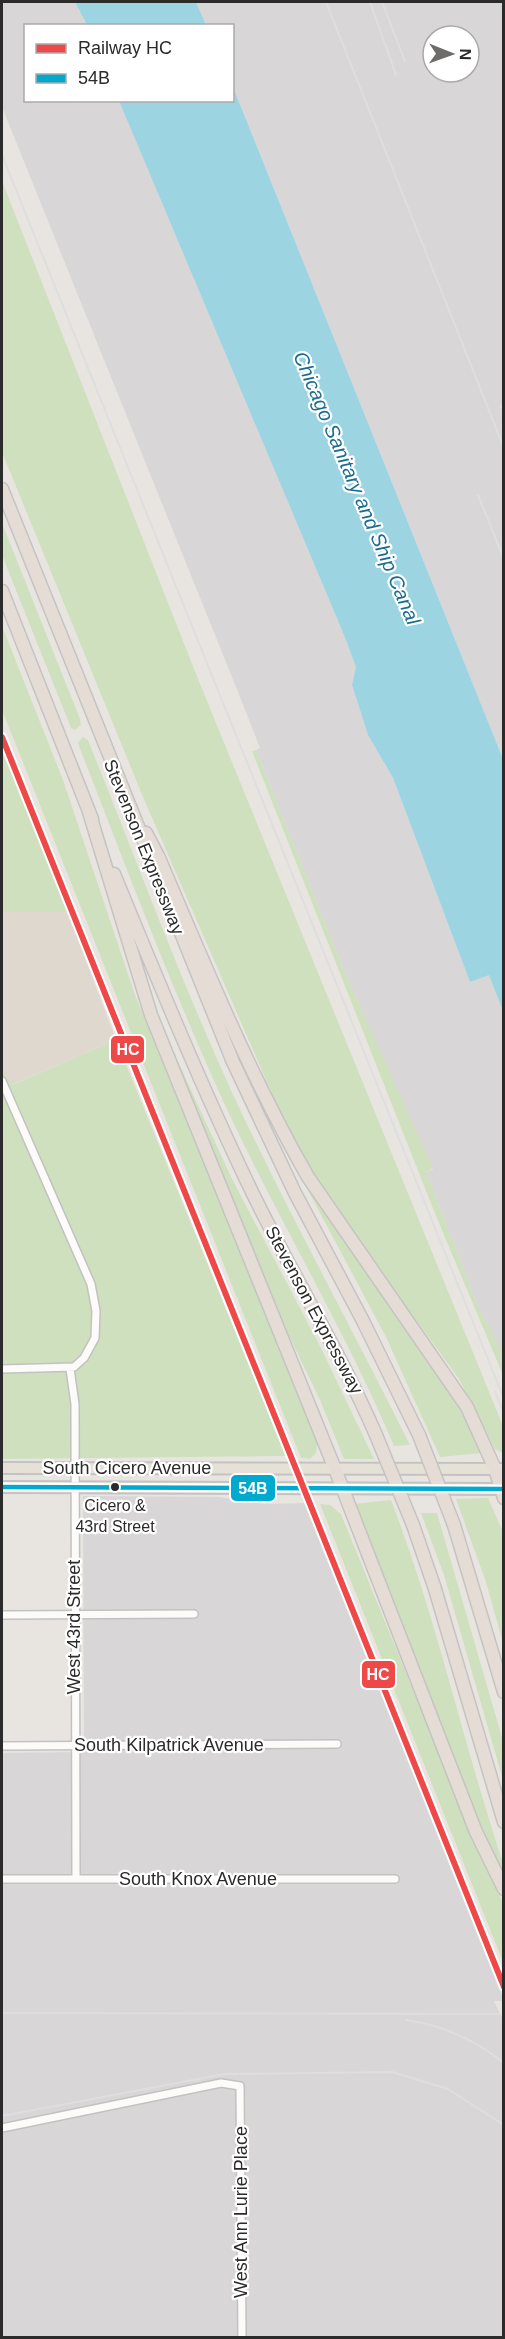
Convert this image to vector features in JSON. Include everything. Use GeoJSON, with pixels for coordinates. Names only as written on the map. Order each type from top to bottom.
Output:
{"type":"FeatureCollection","features":[{"type":"Feature","properties":{"kind":"highway","name":"Stevenson Expressway"},"geometry":{"type":"LineString","coordinates":[[2,489],[120,788],[204,993],[266,1134],[419,1435],[454,1525],[504,1692]]}},
{"type":"Feature","properties":{"kind":"highway"},"geometry":{"type":"LineString","coordinates":[[2,591],[89,812],[151,1015],[343,1490],[468,1810],[504,1889]]}},
{"type":"Feature","properties":{"kind":"highway"},"geometry":{"type":"LineString","coordinates":[[120,788],[158,856],[244,1057],[290,1147],[308,1178],[467,1407],[499,1469],[503,1492]]}},
{"type":"Feature","properties":{"kind":"highway","name":"Stevenson Expressway"},"geometry":{"type":"LineString","coordinates":[[89,812],[212,1107],[262,1212],[356,1390],[376,1436],[412,1525],[442,1612],[504,1822]]}},
{"type":"Feature","properties":{"kind":"main road","name":"South Cicero Avenue"},"geometry":{"type":"LineString","coordinates":[[2,1468],[499,1469]]}},
{"type":"Feature","properties":{"kind":"main road","name":"South Cicero Avenue"},"geometry":{"type":"LineString","coordinates":[[2,1487],[503,1492]]}},
{"type":"Feature","properties":{"kind":"street"},"geometry":{"type":"LineString","coordinates":[[2,1081],[92,1290],[96,1311],[95,1338],[84,1358],[69,1369],[2,1369]]}},
{"type":"Feature","properties":{"kind":"street","name":"West 43rd Street"},"geometry":{"type":"LineString","coordinates":[[69,1369],[75,1404],[76,1879]]}},
{"type":"Feature","properties":{"kind":"street"},"geometry":{"type":"LineString","coordinates":[[2,1615],[194,1614]]}},
{"type":"Feature","properties":{"kind":"street","name":"South Kilpatrick Avenue"},"geometry":{"type":"LineString","coordinates":[[2,1746],[337,1743]]}},
{"type":"Feature","properties":{"kind":"street","name":"South Knox Avenue"},"geometry":{"type":"LineString","coordinates":[[2,1879],[395,1879]]}},
{"type":"Feature","properties":{"kind":"street","name":"West Ann Lurie Place"},"geometry":{"type":"LineString","coordinates":[[2,2128],[221,2083],[240,2086],[242,2337]]}},
{"type":"Feature","properties":{"kind":"shaded area"},"geometry":{"type":"Polygon","coordinates":[[[2,2],[75,2],[86,24],[24,24],[24,102],[119,102],[344,635],[356,667],[352,685],[368,735],[393,778],[470,982],[489,974],[503,1011],[503,1354],[478,1306],[426,1172],[433,1169],[343,968],[256,750],[260,748],[236,687],[2,107],[2,2]]]}},
{"type":"Feature","properties":{"kind":"shaded area"},"geometry":{"type":"Polygon","coordinates":[[[196,2],[503,2],[503,759],[234,89],[234,24],[206,24],[196,2]]]}},
{"type":"Feature","properties":{"kind":"shaded area"},"geometry":{"type":"Polygon","coordinates":[[[2,912],[68,912],[116,1040],[11,1085],[2,1069],[2,912]]]}},
{"type":"Feature","properties":{"kind":"shaded area"},"geometry":{"type":"Polygon","coordinates":[[[83,1496],[219,1497],[263,1504],[305,1503],[503,1998],[503,2001],[494,2001],[504,2022],[503,2337],[2,2338],[2,1753],[84,1752],[83,1496]]]}},
{"type":"Feature","properties":{"kind":"green space"},"geometry":{"type":"Polygon","coordinates":[[[2,181],[196,674],[503,1426],[503,1453],[495,1449],[459,1379],[349,1228],[290,1135],[143,797],[2,452],[2,181]]]}},
{"type":"Feature","properties":{"kind":"green space"},"geometry":{"type":"Polygon","coordinates":[[[2,523],[80,719],[81,725],[75,730],[71,728],[2,555],[2,523]]]}},
{"type":"Feature","properties":{"kind":"green space"},"geometry":{"type":"Polygon","coordinates":[[[2,626],[63,780],[135,995],[317,1443],[316,1453],[310,1459],[301,1458],[2,710],[2,626]]]}},
{"type":"Feature","properties":{"kind":"green space"},"geometry":{"type":"Polygon","coordinates":[[[83,737],[88,740],[175,958],[230,1088],[273,1178],[410,1445],[394,1446],[356,1363],[232,1120],[171,981],[79,746],[78,742],[83,737]]]}},
{"type":"Feature","properties":{"kind":"green space"},"geometry":{"type":"Polygon","coordinates":[[[2,744],[68,912],[2,912],[2,744]]]}},
{"type":"Feature","properties":{"kind":"green space"},"geometry":{"type":"Polygon","coordinates":[[[256,750],[343,968],[433,1168],[426,1172],[478,1306],[502,1351],[503,1375],[436,1216],[252,751],[256,750]]]}},
{"type":"Feature","properties":{"kind":"green space"},"geometry":{"type":"Polygon","coordinates":[[[116,1040],[286,1456],[2,1459],[2,1069],[12,1085],[116,1040]]]}},
{"type":"Feature","properties":{"kind":"green space"},"geometry":{"type":"Polygon","coordinates":[[[168,1040],[231,1177],[320,1346],[374,1459],[344,1459],[320,1400],[253,1261],[166,1041],[168,1040]]]}},
{"type":"Feature","properties":{"kind":"green space"},"geometry":{"type":"Polygon","coordinates":[[[303,1181],[452,1393],[481,1453],[440,1457],[386,1337],[303,1181]]]}},
{"type":"Feature","properties":{"kind":"green space"},"geometry":{"type":"Polygon","coordinates":[[[488,1498],[503,1532],[503,1643],[486,1582],[456,1499],[488,1498]]]}},
{"type":"Feature","properties":{"kind":"green space"},"geometry":{"type":"Polygon","coordinates":[[[391,1500],[436,1636],[503,1863],[503,1874],[474,1810],[354,1504],[391,1500]]]}},
{"type":"Feature","properties":{"kind":"green space"},"geometry":{"type":"Polygon","coordinates":[[[320,1504],[330,1505],[341,1514],[464,1815],[503,1903],[503,1962],[320,1504]]]}},
{"type":"Feature","properties":{"kind":"green space"},"geometry":{"type":"Polygon","coordinates":[[[421,1513],[437,1513],[503,1741],[503,1780],[444,1575],[421,1513]]]}},
{"type":"Feature","properties":{"kind":"water"},"geometry":{"type":"Polygon","coordinates":[[[75,2],[196,2],[206,24],[86,24],[75,2]]]}},
{"type":"Feature","properties":{"kind":"water","name":"Chicago Sanitary and Ship Canal"},"geometry":{"type":"Polygon","coordinates":[[[234,89],[503,759],[503,1011],[489,975],[470,982],[393,778],[368,735],[352,685],[356,667],[119,102],[234,102],[234,89]]]}},
{"type":"Feature","properties":{"kind":"railway"},"geometry":{"type":"LineString","coordinates":[[326,2],[504,448]]}},
{"type":"Feature","properties":{"kind":"railway"},"geometry":{"type":"LineString","coordinates":[[370,2],[396,75]]}},
{"type":"Feature","properties":{"kind":"railway"},"geometry":{"type":"LineString","coordinates":[[382,2],[405,61]]}},
{"type":"Feature","properties":{"kind":"railway"},"geometry":{"type":"LineString","coordinates":[[2,155],[504,1399]]}},
{"type":"Feature","properties":{"kind":"railway"},"geometry":{"type":"LineString","coordinates":[[500,406],[504,410]]}},
{"type":"Feature","properties":{"kind":"railway"},"geometry":{"type":"LineString","coordinates":[[478,495],[504,559]]}},
{"type":"Feature","properties":{"kind":"railway"},"geometry":{"type":"LineString","coordinates":[[495,1392],[504,1413]]}},
{"type":"Feature","properties":{"kind":"railway"},"geometry":{"type":"LineString","coordinates":[[2,2013],[504,2014]]}},
{"type":"Feature","properties":{"kind":"railway"},"geometry":{"type":"LineString","coordinates":[[406,2020],[458,2035],[482,2047],[504,2063]]}},
{"type":"Feature","properties":{"kind":"railway"},"geometry":{"type":"LineString","coordinates":[[2,2116],[225,2074],[392,2072],[448,2089],[504,2125]]}},
{"type":"Feature","properties":{"kind":"rail line","name":"HC"},"geometry":{"type":"LineString","coordinates":[[2,737],[504,1987]]}},
{"type":"Feature","properties":{"kind":"transit line","name":"54B"},"geometry":{"type":"LineString","coordinates":[[2,1487],[504,1489]]}},
{"type":"Feature","properties":{"kind":"place","name":"Cicero & 43rd Street"},"geometry":{"type":"Point","coordinates":[115,1487]}}]}
